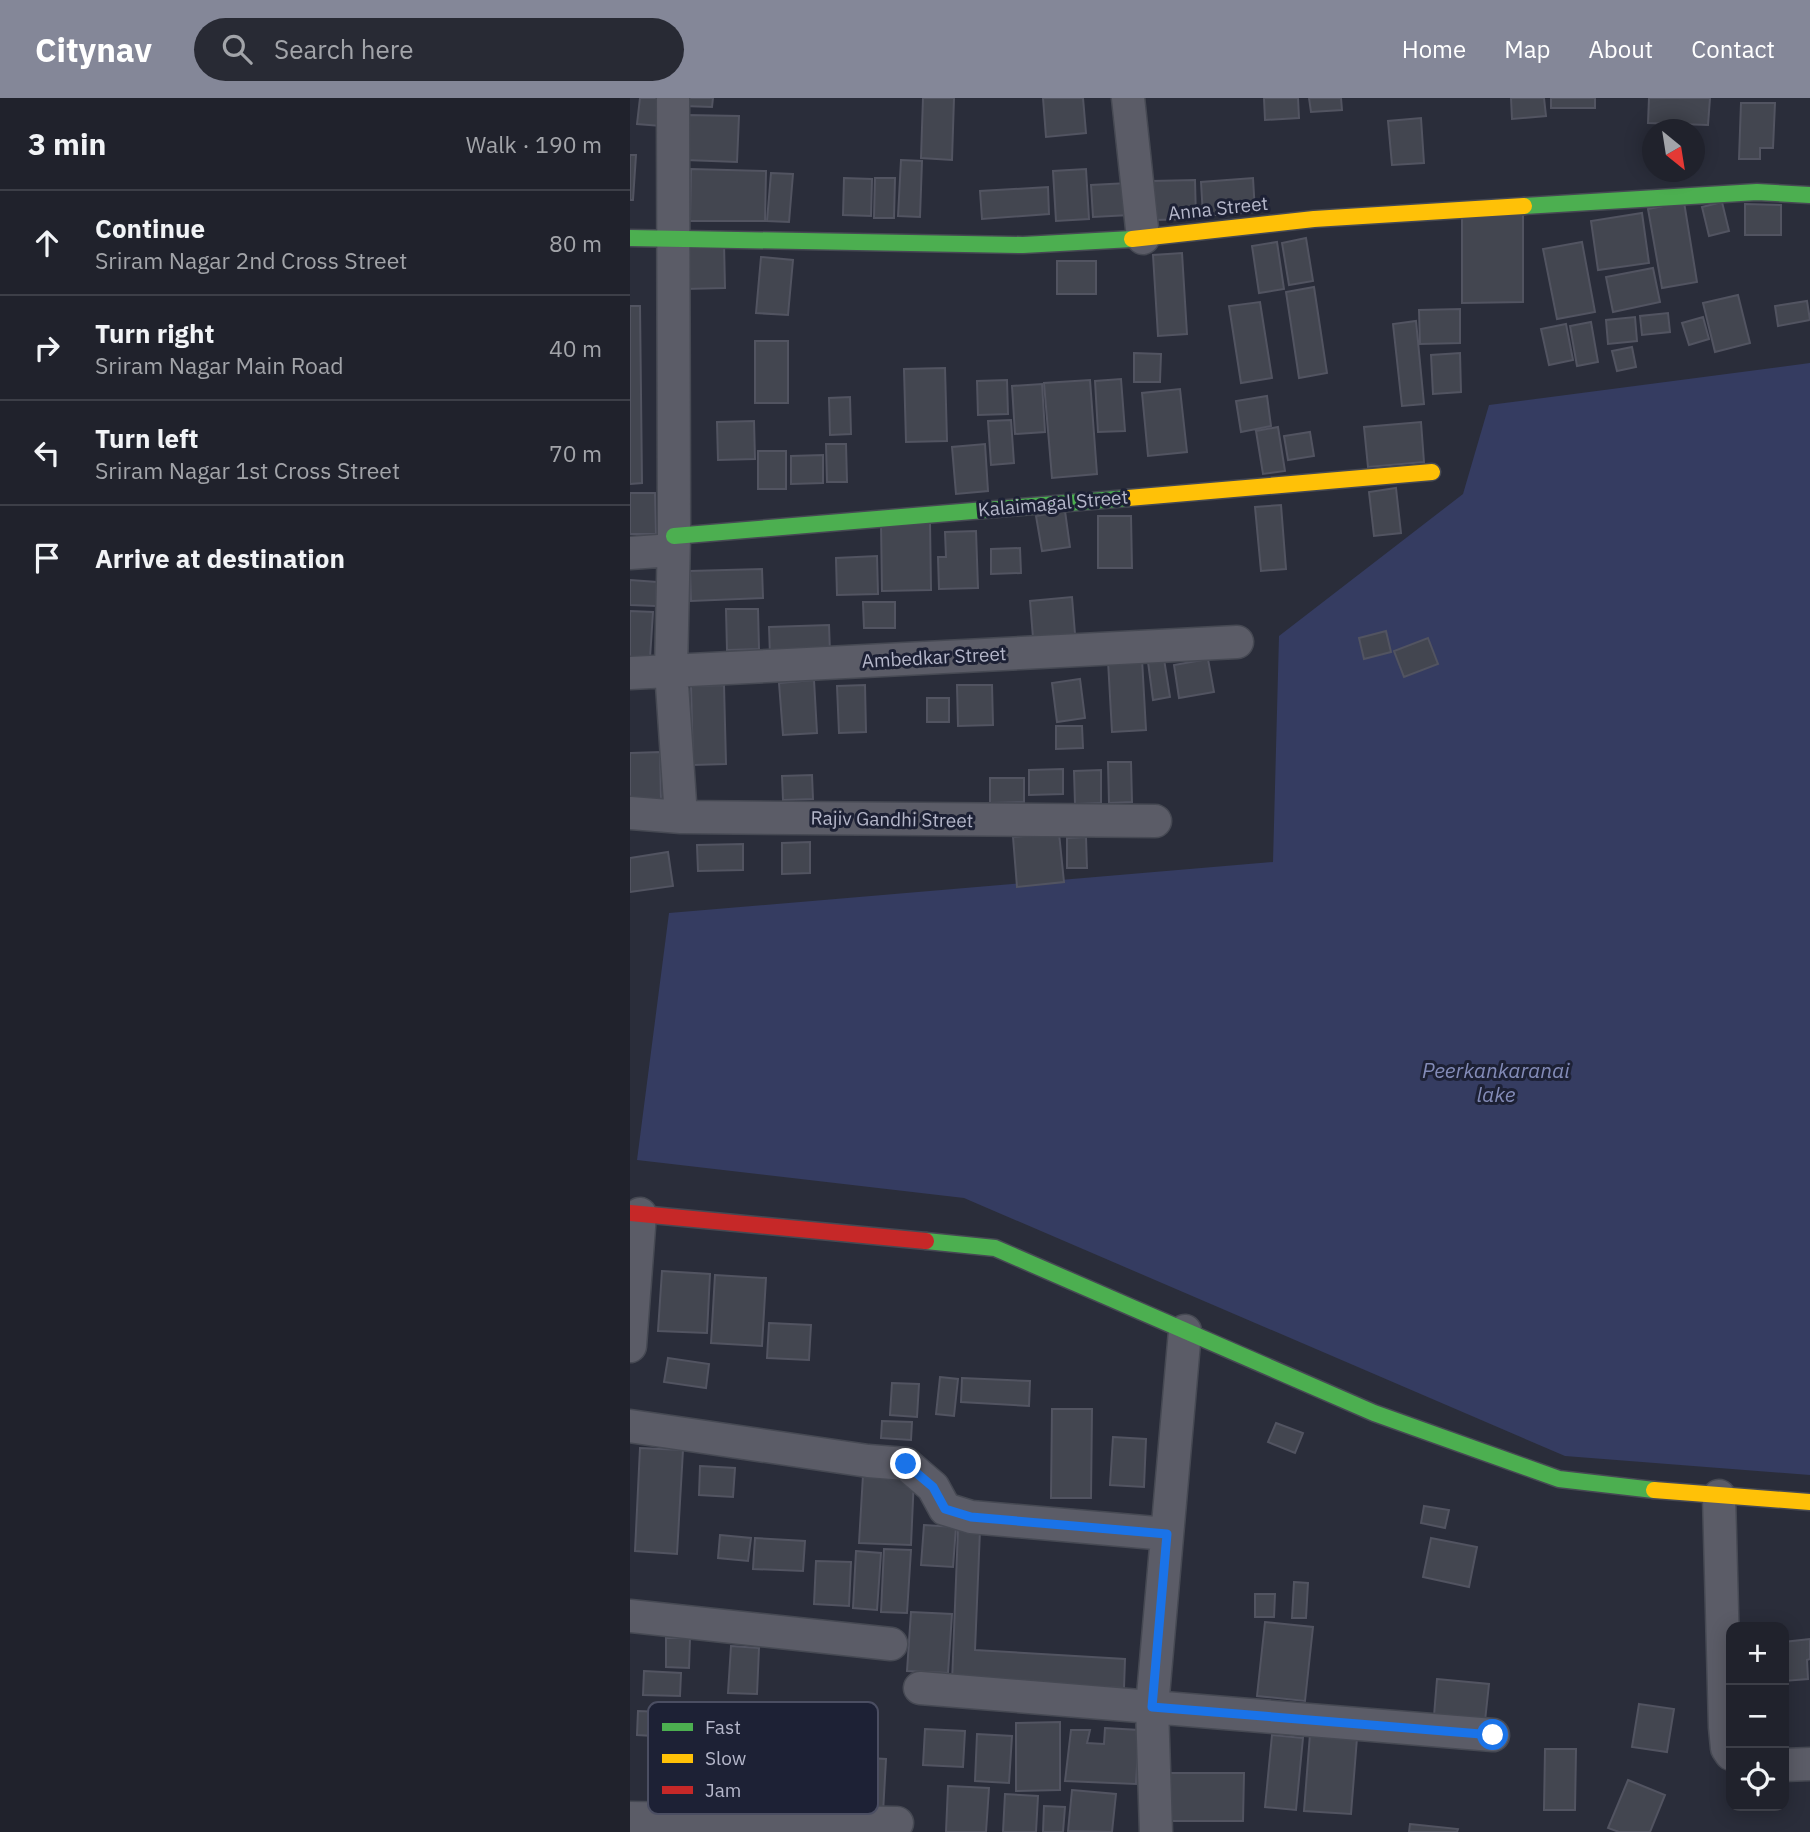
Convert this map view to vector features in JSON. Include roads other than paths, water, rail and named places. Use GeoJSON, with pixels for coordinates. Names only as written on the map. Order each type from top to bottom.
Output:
{"type":"FeatureCollection","features":[{"type":"Feature","properties":{"kind":"street"},"geometry":{"type":"LineString","coordinates":[[673,98],[671,670],[681,817]]}},
{"type":"Feature","properties":{"kind":"street"},"geometry":{"type":"LineString","coordinates":[[1128,98],[1143,238]]}},
{"type":"Feature","properties":{"kind":"street","name":"Anna Street"},"geometry":{"type":"LineString","coordinates":[[630,238],[1023,245],[1143,238],[1314,219],[1757,192],[1810,195]]}},
{"type":"Feature","properties":{"kind":"street","name":"Kalaimagal Street"},"geometry":{"type":"LineString","coordinates":[[630,553],[673,543],[1432,472]]}},
{"type":"Feature","properties":{"kind":"street","name":"Ambedkar Street"},"geometry":{"type":"LineString","coordinates":[[630,673],[1237,642]]}},
{"type":"Feature","properties":{"kind":"street","name":"Rajiv Gandhi Street"},"geometry":{"type":"LineString","coordinates":[[630,813],[681,817],[1155,821]]}},
{"type":"Feature","properties":{"kind":"street"},"geometry":{"type":"LineString","coordinates":[[630,1346],[635,1214],[995,1248],[1374,1413],[1559,1479],[1719,1496],[1810,1502]]}},
{"type":"Feature","properties":{"kind":"street"},"geometry":{"type":"LineString","coordinates":[[1156,1832],[1152,1707],[1185,1331]]}},
{"type":"Feature","properties":{"kind":"street"},"geometry":{"type":"LineString","coordinates":[[630,1426],[868,1461],[906,1464],[933,1487],[945,1509],[971,1517],[1167,1534]]}},
{"type":"Feature","properties":{"kind":"street"},"geometry":{"type":"LineString","coordinates":[[1719,1496],[1727,1748]]}},
{"type":"Feature","properties":{"kind":"street"},"geometry":{"type":"LineString","coordinates":[[630,1616],[891,1644]]}},
{"type":"Feature","properties":{"kind":"street"},"geometry":{"type":"LineString","coordinates":[[920,1688],[1493,1735]]}},
{"type":"Feature","properties":{"kind":"street"},"geometry":{"type":"LineString","coordinates":[[1789,1765],[1810,1764]]}},
{"type":"Feature","properties":{"kind":"street"},"geometry":{"type":"LineString","coordinates":[[630,1818],[897,1823]]}},
{"type":"Feature","properties":{"kind":"water","name":"Peerkankaranai lake"},"geometry":{"type":"Polygon","coordinates":[[[1810,363],[1810,1475],[1565,1456],[964,1198],[637,1160],[669,913],[1273,862],[1279,636],[1463,494],[1489,405],[1810,363]]]}}]}
